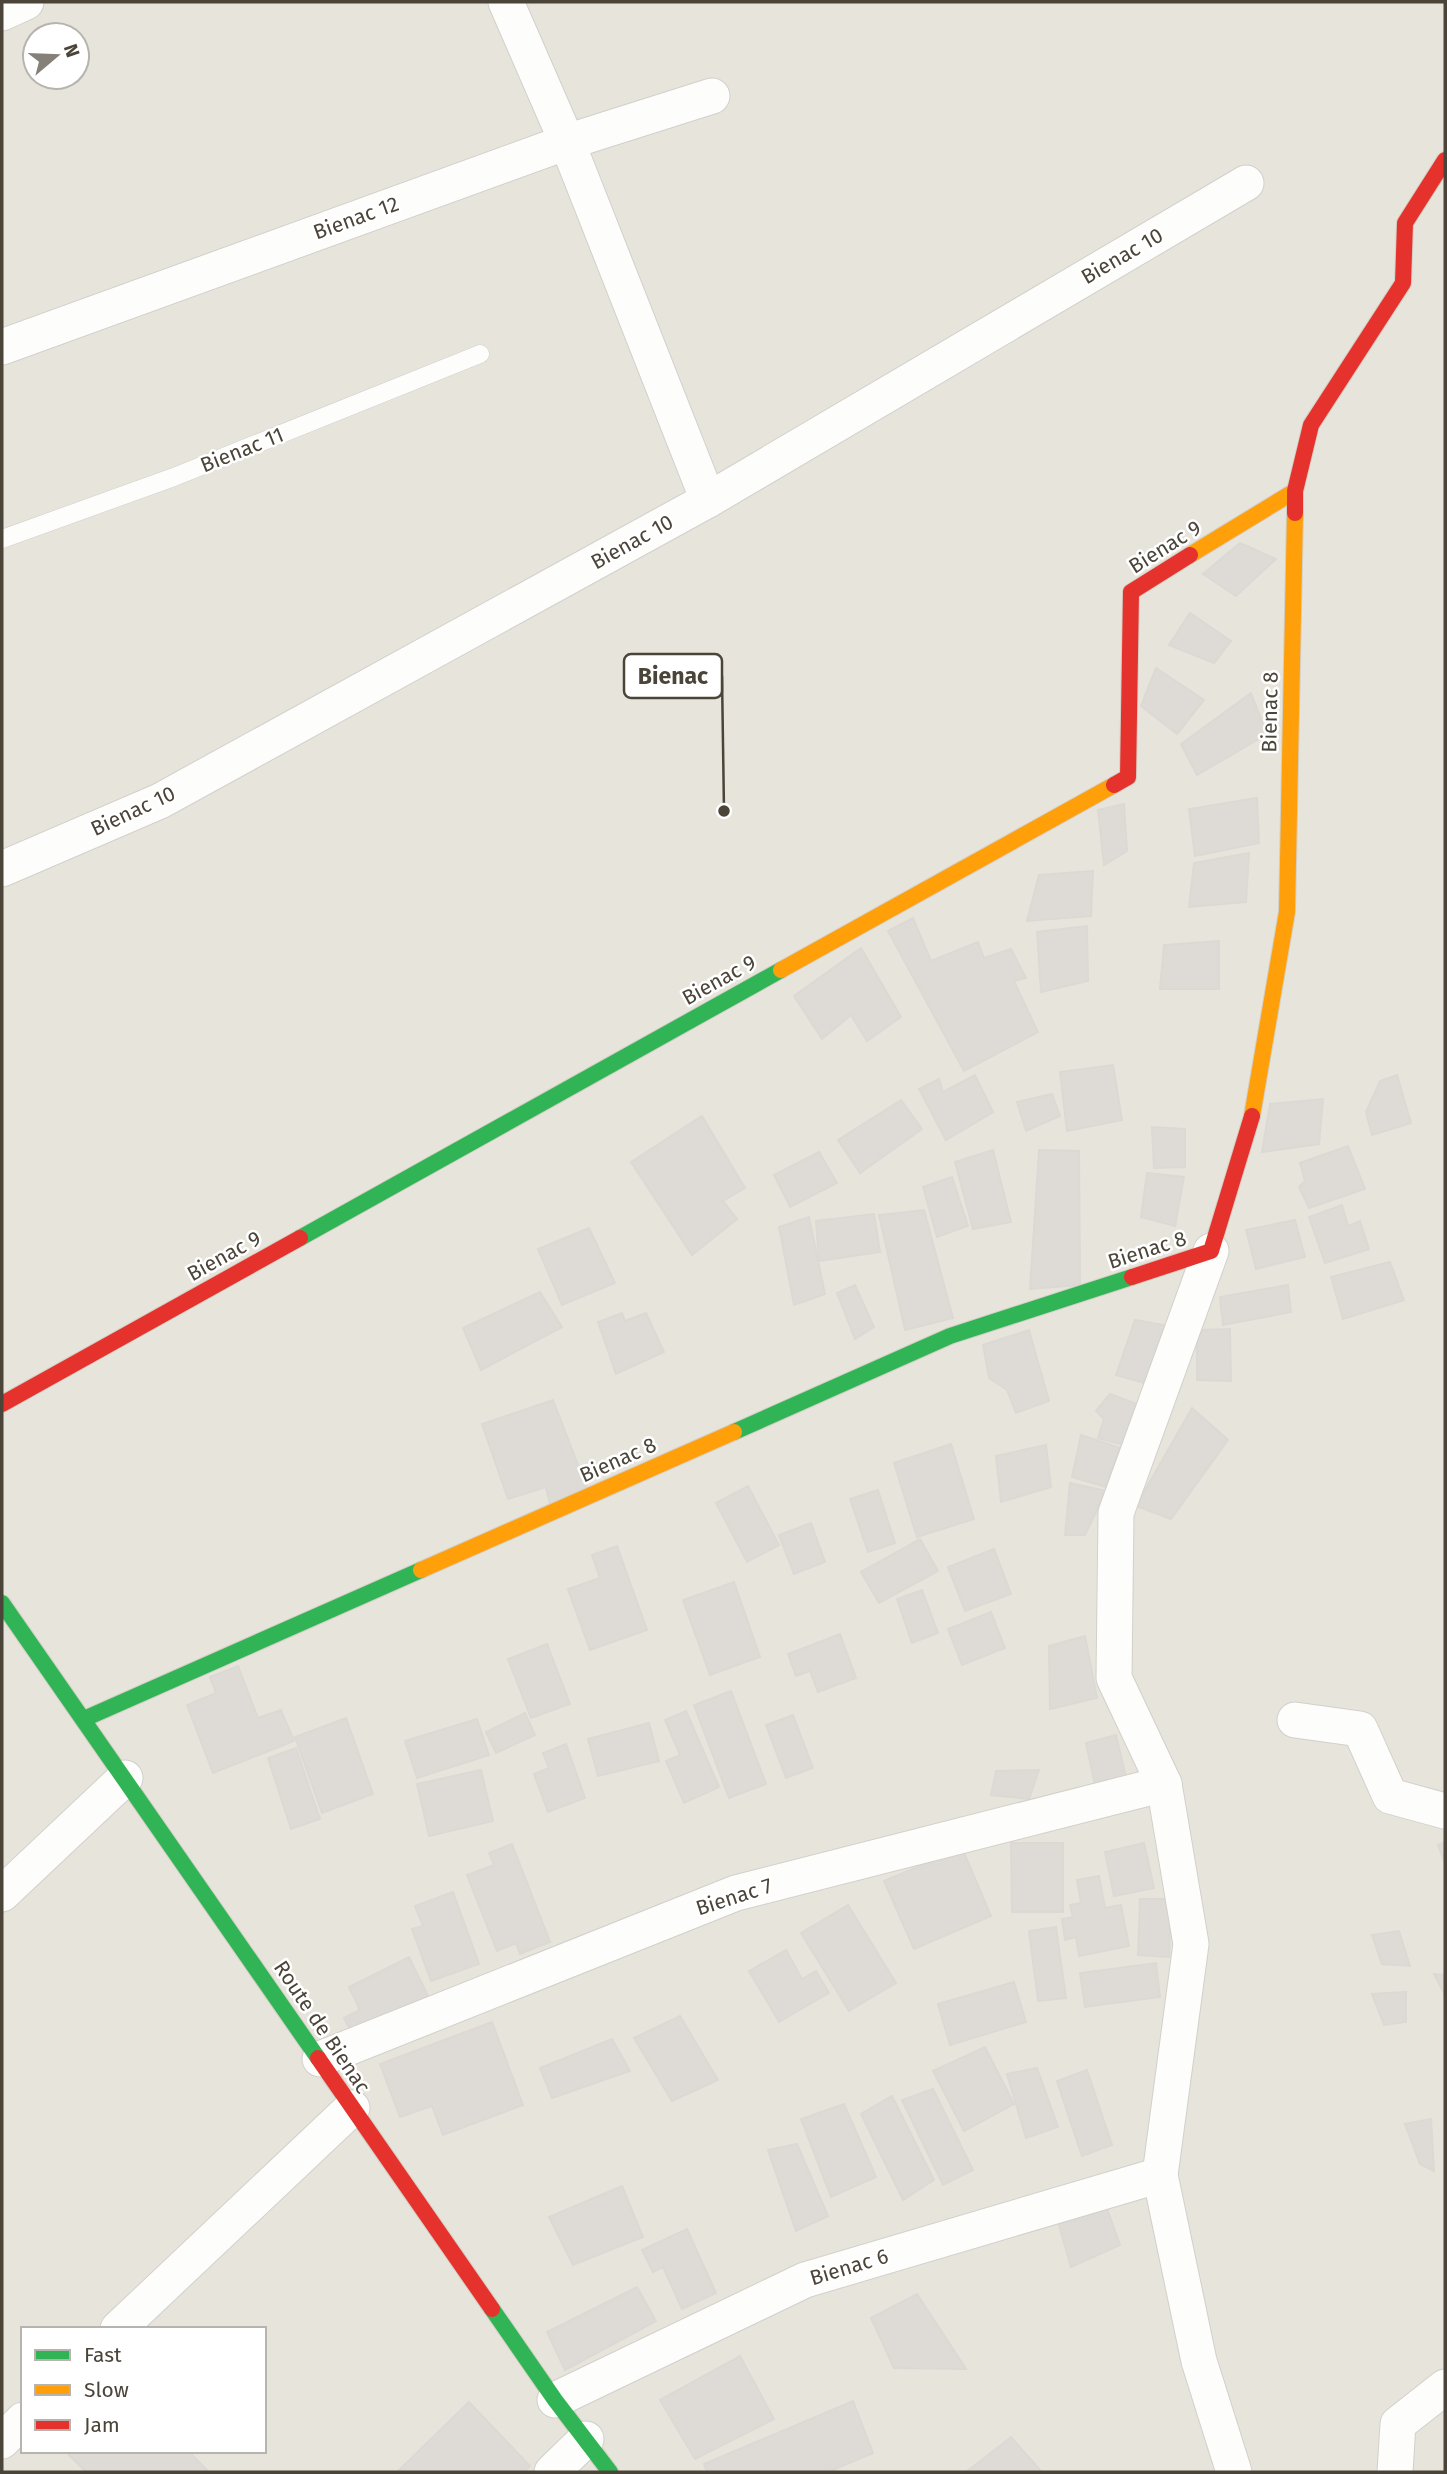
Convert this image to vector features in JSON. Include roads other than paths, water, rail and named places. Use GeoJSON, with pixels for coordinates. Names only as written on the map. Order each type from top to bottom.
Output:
{"type":"FeatureCollection","features":[{"type":"Feature","properties":{"kind":"street"},"geometry":{"type":"LineString","coordinates":[[2,13],[26,2]]}},
{"type":"Feature","properties":{"kind":"street"},"geometry":{"type":"LineString","coordinates":[[506,2],[567,142],[708,500]]}},
{"type":"Feature","properties":{"kind":"street","name":"Bienac 12"},"geometry":{"type":"LineString","coordinates":[[2,347],[567,142],[712,96]]}},
{"type":"Feature","properties":{"kind":"street","name":"Bienac 8"},"geometry":{"type":"LineString","coordinates":[[85,1718],[950,1336],[1211,1251],[1256,1103],[1287,912],[1295,491],[1311,425],[1403,283],[1405,223],[1445,160]]}},
{"type":"Feature","properties":{"kind":"street","name":"Bienac 10"},"geometry":{"type":"LineString","coordinates":[[2,869],[160,801],[708,500],[1246,183]]}},
{"type":"Feature","properties":{"kind":"street","name":"Bienac 9"},"geometry":{"type":"LineString","coordinates":[[2,1404],[1128,777],[1131,592],[1295,491]]}},
{"type":"Feature","properties":{"kind":"street"},"geometry":{"type":"LineString","coordinates":[[1211,1251],[1116,1513],[1114,1678],[1164,1784],[1191,1944],[1160,2175],[1199,2361],[1234,2472]]}},
{"type":"Feature","properties":{"kind":"street","name":"Route de Bienac"},"geometry":{"type":"LineString","coordinates":[[2,1603],[85,1718],[555,2400],[610,2472]]}},
{"type":"Feature","properties":{"kind":"street"},"geometry":{"type":"LineString","coordinates":[[1295,1720],[1360,1729],[1390,1796],[1445,1811]]}},
{"type":"Feature","properties":{"kind":"street"},"geometry":{"type":"LineString","coordinates":[[2,1894],[125,1778]]}},
{"type":"Feature","properties":{"kind":"street","name":"Bienac 7"},"geometry":{"type":"LineString","coordinates":[[320,2059],[736,1893],[1164,1784]]}},
{"type":"Feature","properties":{"kind":"street"},"geometry":{"type":"LineString","coordinates":[[120,2327],[352,2108]]}},
{"type":"Feature","properties":{"kind":"street","name":"Bienac 6"},"geometry":{"type":"LineString","coordinates":[[555,2400],[805,2280],[1160,2175]]}},
{"type":"Feature","properties":{"kind":"street"},"geometry":{"type":"LineString","coordinates":[[1395,2472],[1398,2424],[1445,2387]]}},
{"type":"Feature","properties":{"kind":"street"},"geometry":{"type":"LineString","coordinates":[[2,2441],[21,2422]]}},
{"type":"Feature","properties":{"kind":"street"},"geometry":{"type":"LineString","coordinates":[[552,2472],[586,2439]]}},
{"type":"Feature","properties":{"kind":"lane","name":"Bienac 11"},"geometry":{"type":"LineString","coordinates":[[2,539],[174,477],[480,354]]}},
{"type":"Feature","properties":{"kind":"place","name":"Bienac"},"geometry":{"type":"Point","coordinates":[724,811]}}]}
